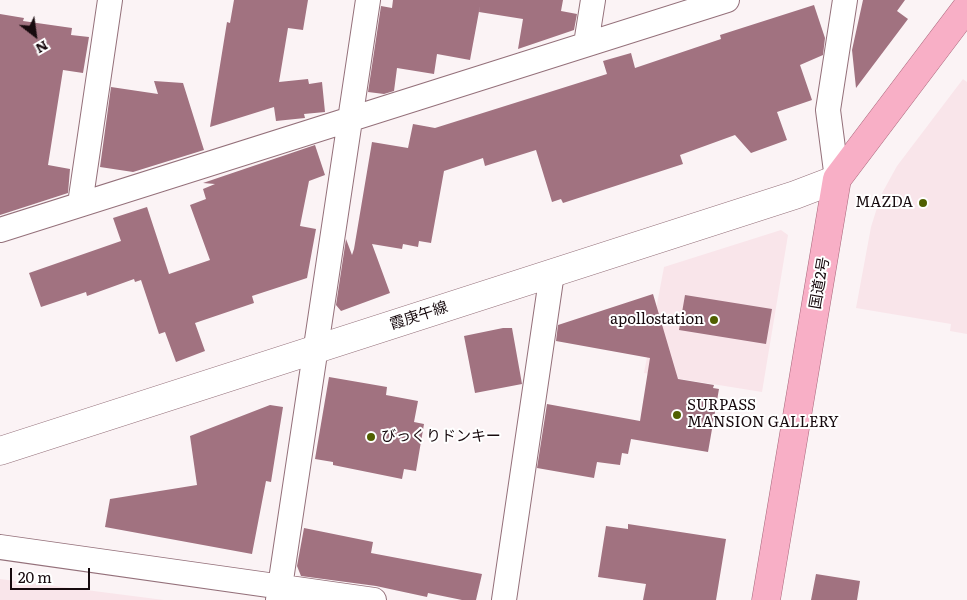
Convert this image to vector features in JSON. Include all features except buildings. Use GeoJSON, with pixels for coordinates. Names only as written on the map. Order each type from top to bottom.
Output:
{"type":"FeatureCollection","features":[{"type":"Feature","properties":{"kind":"highway","name":"国道2号"},"geometry":{"type":"LineString","coordinates":[[766,600],[837,179],[967,7]]}},
{"type":"Feature","properties":{"kind":"street"},"geometry":{"type":"LineString","coordinates":[[80,204],[110,0]]}},
{"type":"Feature","properties":{"kind":"street"},"geometry":{"type":"LineString","coordinates":[[279,594],[348,121],[368,0]]}},
{"type":"Feature","properties":{"kind":"street"},"geometry":{"type":"LineString","coordinates":[[586,44],[593,0]]}},
{"type":"Feature","properties":{"kind":"street"},"geometry":{"type":"LineString","coordinates":[[0,230],[728,0]]}},
{"type":"Feature","properties":{"kind":"street"},"geometry":{"type":"LineString","coordinates":[[837,179],[828,110],[845,0]]}},
{"type":"Feature","properties":{"kind":"street","name":"霞庚午線"},"geometry":{"type":"LineString","coordinates":[[0,451],[795,195],[837,179]]}},
{"type":"Feature","properties":{"kind":"street"},"geometry":{"type":"LineString","coordinates":[[504,600],[552,273]]}},
{"type":"Feature","properties":{"kind":"street"},"geometry":{"type":"LineString","coordinates":[[0,547],[279,594],[374,600]]}},
{"type":"Feature","properties":{"kind":"shaded area","name":"MAZDA"},"geometry":{"type":"Polygon","coordinates":[[[963,79],[967,82],[967,334],[950,331],[951,324],[856,308],[871,227],[881,195],[897,166],[963,79]]]}},
{"type":"Feature","properties":{"kind":"shaded area","name":"apollostation"},"geometry":{"type":"Polygon","coordinates":[[[781,230],[788,235],[762,392],[644,373],[664,267],[781,230]]]}},
{"type":"Feature","properties":{"kind":"shaded area"},"geometry":{"type":"Polygon","coordinates":[[[0,579],[164,600],[0,600],[0,579]]]}},
{"type":"Feature","properties":{"kind":"place","name":"MAZDA"},"geometry":{"type":"Point","coordinates":[923,203]}},
{"type":"Feature","properties":{"kind":"place","name":"apollostation"},"geometry":{"type":"Point","coordinates":[714,320]}},
{"type":"Feature","properties":{"kind":"place","name":"SURPASS MANSION GALLERY"},"geometry":{"type":"Point","coordinates":[677,415]}},
{"type":"Feature","properties":{"kind":"place","name":"びっくりドンキー"},"geometry":{"type":"Point","coordinates":[371,437]}}]}
